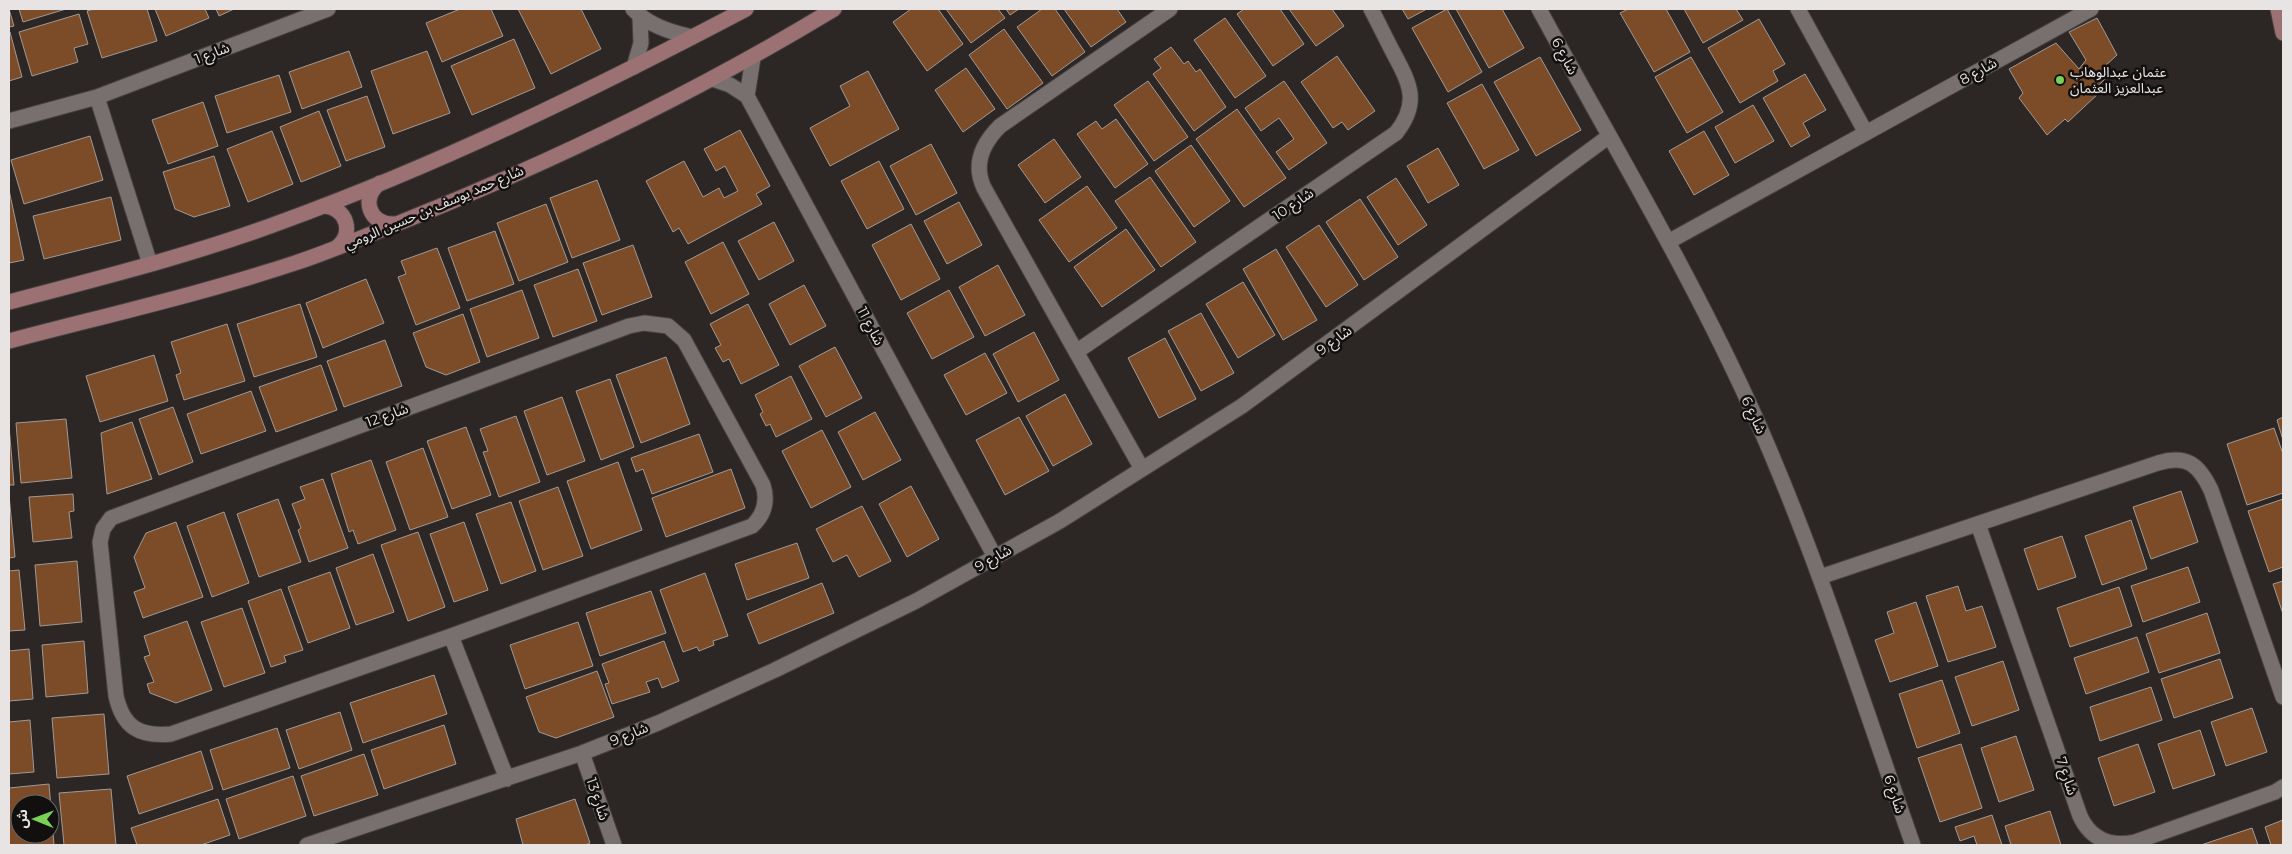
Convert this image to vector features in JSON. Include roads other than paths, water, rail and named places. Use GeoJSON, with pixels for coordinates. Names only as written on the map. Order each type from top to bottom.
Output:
{"type":"FeatureCollection","features":[{"type":"Feature","properties":{"kind":"street","name":"شارع 1"},"geometry":{"type":"LineString","coordinates":[[9,121],[96,97],[305,13],[328,9]]}},
{"type":"Feature","properties":{"kind":"street"},"geometry":{"type":"LineString","coordinates":[[9,302],[150,264],[245,235],[324,206],[518,125],[746,9]]}},
{"type":"Feature","properties":{"kind":"street","name":"شارع حمد يوسف بن حسين الرومي"},"geometry":{"type":"LineString","coordinates":[[9,340],[216,287],[335,249],[513,175],[753,58],[834,9]]}},
{"type":"Feature","properties":{"kind":"street"},"geometry":{"type":"LineString","coordinates":[[1142,469],[984,188],[980,174],[980,156],[986,142],[1000,126],[1170,9]]}},
{"type":"Feature","properties":{"kind":"street","name":"شارع 10"},"geometry":{"type":"LineString","coordinates":[[1076,352],[1396,133],[1404,122],[1410,106],[1410,85],[1371,9]]}},
{"type":"Feature","properties":{"kind":"street","name":"شارع 6"},"geometry":{"type":"LineString","coordinates":[[1539,9],[1608,137],[1668,242],[1756,418],[1795,511],[1820,578],[1912,845]]}},
{"type":"Feature","properties":{"kind":"street"},"geometry":{"type":"LineString","coordinates":[[1798,9],[1866,133]]}},
{"type":"Feature","properties":{"kind":"street","name":"شارع 8"},"geometry":{"type":"LineString","coordinates":[[1668,242],[2091,9]]}},
{"type":"Feature","properties":{"kind":"street"},"geometry":{"type":"LineString","coordinates":[[2278,9],[2283,33]]}},
{"type":"Feature","properties":{"kind":"street"},"geometry":{"type":"LineString","coordinates":[[637,13],[665,30],[692,37]]}},
{"type":"Feature","properties":{"kind":"street"},"geometry":{"type":"LineString","coordinates":[[634,67],[641,43],[637,13]]}},
{"type":"Feature","properties":{"kind":"street"},"geometry":{"type":"LineString","coordinates":[[712,79],[730,85],[747,96],[753,58]]}},
{"type":"Feature","properties":{"kind":"street","name":"شارع 11"},"geometry":{"type":"LineString","coordinates":[[747,96],[995,557]]}},
{"type":"Feature","properties":{"kind":"street"},"geometry":{"type":"LineString","coordinates":[[96,97],[150,264]]}},
{"type":"Feature","properties":{"kind":"street","name":"شارع 9"},"geometry":{"type":"LineString","coordinates":[[307,845],[582,754],[666,719],[805,656],[916,601],[1060,520],[1235,411],[1291,372],[1608,137]]}},
{"type":"Feature","properties":{"kind":"street"},"geometry":{"type":"LineString","coordinates":[[381,182],[371,193],[369,207],[379,222],[394,224]]}},
{"type":"Feature","properties":{"kind":"street"},"geometry":{"type":"LineString","coordinates":[[324,206],[338,210],[346,222],[346,237],[335,249]]}},
{"type":"Feature","properties":{"kind":"street","name":"شارع 12"},"geometry":{"type":"LineString","coordinates":[[653,323],[673,329],[684,340],[764,486],[766,500],[760,518],[745,530],[451,636],[171,734],[146,734],[127,723],[119,707],[100,542],[101,535],[106,523],[118,514],[628,326],[653,323]]}},
{"type":"Feature","properties":{"kind":"street"},"geometry":{"type":"LineString","coordinates":[[1820,578],[2164,461],[2180,460],[2195,466],[2201,472],[2211,490],[2283,697]]}},
{"type":"Feature","properties":{"kind":"street","name":"شارع 7"},"geometry":{"type":"LineString","coordinates":[[1978,524],[2080,816],[2085,826],[2094,836],[2112,843],[2135,842],[2275,792],[2283,787]]}},
{"type":"Feature","properties":{"kind":"street"},"geometry":{"type":"LineString","coordinates":[[451,636],[507,779]]}},
{"type":"Feature","properties":{"kind":"street","name":"شارع 13"},"geometry":{"type":"LineString","coordinates":[[582,754],[614,845]]}},
{"type":"Feature","properties":{"kind":"place","name":"عثمان عبدالوهاب عبدالعزيز العثمان"},"geometry":{"type":"Point","coordinates":[2060,80]}}]}
